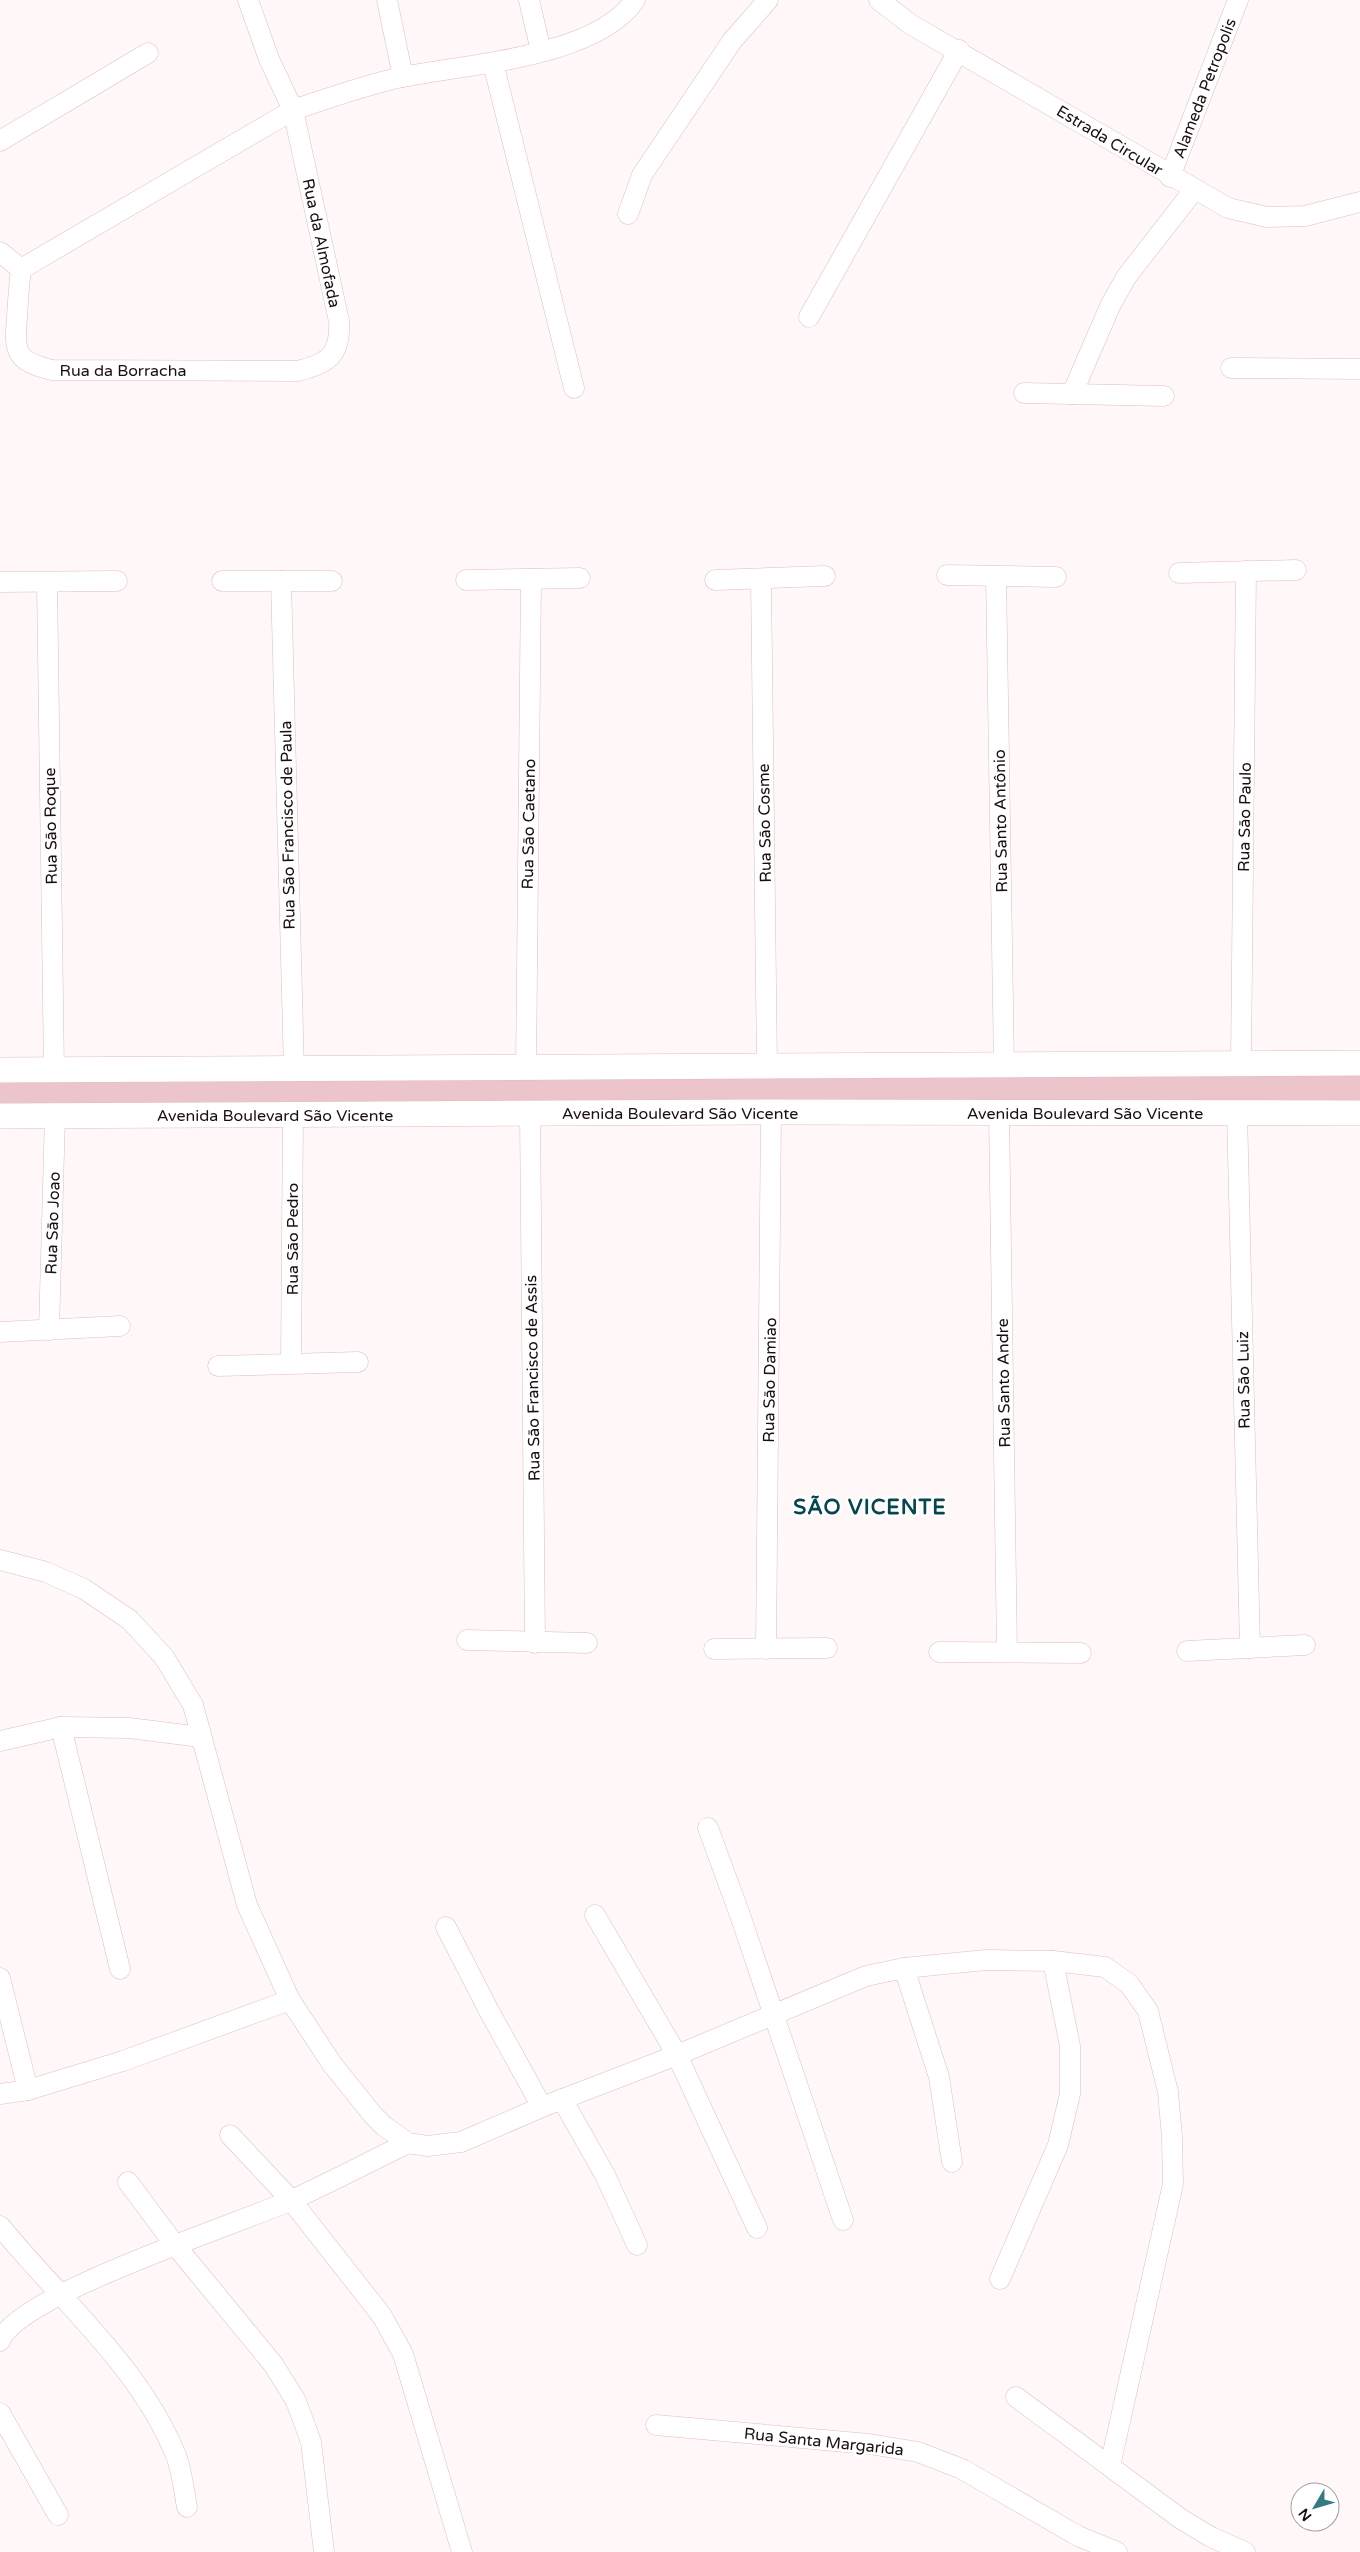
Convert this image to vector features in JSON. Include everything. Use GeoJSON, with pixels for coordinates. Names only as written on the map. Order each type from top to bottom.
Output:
{"type":"FeatureCollection","features":[{"type":"Feature","properties":{"kind":"street","name":"Rua da Almofada"},"geometry":{"type":"LineString","coordinates":[[248,0],[269,59],[293,110],[339,321],[340,340],[331,356],[317,366]]}},
{"type":"Feature","properties":{"kind":"street"},"geometry":{"type":"LineString","coordinates":[[387,0],[402,77]]}},
{"type":"Feature","properties":{"kind":"street"},"geometry":{"type":"LineString","coordinates":[[529,0],[541,51]]}},
{"type":"Feature","properties":{"kind":"street"},"geometry":{"type":"LineString","coordinates":[[0,252],[21,269],[293,110],[342,93],[402,77],[493,63],[541,51],[589,35],[612,22],[635,0]]}},
{"type":"Feature","properties":{"kind":"street"},"geometry":{"type":"LineString","coordinates":[[628,214],[642,175],[732,41],[768,0]]}},
{"type":"Feature","properties":{"kind":"street","name":"Estrada Circular"},"geometry":{"type":"LineString","coordinates":[[878,0],[910,24],[959,50],[1170,176],[1228,208],[1268,217],[1305,216],[1360,202]]}},
{"type":"Feature","properties":{"kind":"street","name":"Alameda Petropolis"},"geometry":{"type":"LineString","coordinates":[[1170,176],[1238,0]]}},
{"type":"Feature","properties":{"kind":"street"},"geometry":{"type":"LineString","coordinates":[[809,317],[959,50]]}},
{"type":"Feature","properties":{"kind":"street"},"geometry":{"type":"LineString","coordinates":[[0,141],[148,53]]}},
{"type":"Feature","properties":{"kind":"street"},"geometry":{"type":"LineString","coordinates":[[493,63],[574,388]]}},
{"type":"Feature","properties":{"kind":"street"},"geometry":{"type":"LineString","coordinates":[[1072,394],[1111,304],[1127,276],[1194,190]]}},
{"type":"Feature","properties":{"kind":"street","name":"Rua da Borracha"},"geometry":{"type":"LineString","coordinates":[[21,269],[15,344],[21,356],[33,366],[52,370],[297,371],[317,366]]}},
{"type":"Feature","properties":{"kind":"street"},"geometry":{"type":"LineString","coordinates":[[1231,368],[1360,369]]}},
{"type":"Feature","properties":{"kind":"street"},"geometry":{"type":"LineString","coordinates":[[1024,392],[1164,396]]}},
{"type":"Feature","properties":{"kind":"street"},"geometry":{"type":"LineString","coordinates":[[1179,573],[1296,570]]}},
{"type":"Feature","properties":{"kind":"street","name":"Rua Sāo Paulo"},"geometry":{"type":"LineString","coordinates":[[1241,1063],[1246,571]]}},
{"type":"Feature","properties":{"kind":"street"},"geometry":{"type":"LineString","coordinates":[[946,575],[1056,577]]}},
{"type":"Feature","properties":{"kind":"street"},"geometry":{"type":"LineString","coordinates":[[715,580],[826,576]]}},
{"type":"Feature","properties":{"kind":"street","name":"Rua Santo Antônio"},"geometry":{"type":"LineString","coordinates":[[996,576],[1004,1066]]}},
{"type":"Feature","properties":{"kind":"street","name":"Rua Sāo Caetano"},"geometry":{"type":"LineString","coordinates":[[526,1069],[530,578]]}},
{"type":"Feature","properties":{"kind":"street"},"geometry":{"type":"LineString","coordinates":[[466,580],[580,578]]}},
{"type":"Feature","properties":{"kind":"street","name":"Rua Sāo Cosme"},"geometry":{"type":"LineString","coordinates":[[760,578],[766,1067]]}},
{"type":"Feature","properties":{"kind":"street"},"geometry":{"type":"LineString","coordinates":[[0,582],[117,581]]}},
{"type":"Feature","properties":{"kind":"street"},"geometry":{"type":"LineString","coordinates":[[222,581],[332,581]]}},
{"type":"Feature","properties":{"kind":"street","name":"Rua Sāo Francisco de Paula"},"geometry":{"type":"LineString","coordinates":[[281,581],[294,1070]]}},
{"type":"Feature","properties":{"kind":"street","name":"Rua Sāo Roque"},"geometry":{"type":"LineString","coordinates":[[47,582],[54,1070]]}},
{"type":"Feature","properties":{"kind":"street"},"geometry":{"type":"LineString","coordinates":[[0,1070],[526,1069],[1360,1063]]}},
{"type":"Feature","properties":{"kind":"street","name":"Avenida Boulevard São Vicente"},"geometry":{"type":"LineString","coordinates":[[0,1116],[771,1112],[1000,1114],[1360,1113]]}},
{"type":"Feature","properties":{"kind":"street","name":"Rua Sāo Damiao"},"geometry":{"type":"LineString","coordinates":[[766,1648],[771,1112]]}},
{"type":"Feature","properties":{"kind":"street","name":"Rua Sāo Luiz"},"geometry":{"type":"LineString","coordinates":[[1237,1112],[1250,1648]]}},
{"type":"Feature","properties":{"kind":"street","name":"Rua Sāo Francisco de Assis"},"geometry":{"type":"LineString","coordinates":[[530,1114],[535,1643]]}},
{"type":"Feature","properties":{"kind":"street","name":"Rua Santo Andre"},"geometry":{"type":"LineString","coordinates":[[1000,1114],[1007,1652]]}},
{"type":"Feature","properties":{"kind":"street","name":"Rua Sāo Pedro"},"geometry":{"type":"LineString","coordinates":[[291,1364],[293,1115]]}},
{"type":"Feature","properties":{"kind":"street","name":"Rua Sāo Joao"},"geometry":{"type":"LineString","coordinates":[[49,1330],[55,1116]]}},
{"type":"Feature","properties":{"kind":"street"},"geometry":{"type":"LineString","coordinates":[[0,1332],[120,1326]]}},
{"type":"Feature","properties":{"kind":"street"},"geometry":{"type":"LineString","coordinates":[[218,1366],[358,1362]]}},
{"type":"Feature","properties":{"kind":"street"},"geometry":{"type":"LineString","coordinates":[[0,1560],[46,1572],[84,1589],[130,1620],[164,1658],[193,1705],[247,1905],[290,2000],[332,2064],[373,2115],[384,2126],[408,2143],[428,2146],[461,2142],[542,2107],[677,2055],[866,1976],[904,1968],[986,1960],[1053,1961],[1105,1967],[1129,1984],[1148,2011],[1168,2092],[1172,2137],[1173,2184],[1110,2466]]}},
{"type":"Feature","properties":{"kind":"street"},"geometry":{"type":"LineString","coordinates":[[467,1640],[587,1643]]}},
{"type":"Feature","properties":{"kind":"street"},"geometry":{"type":"LineString","coordinates":[[1187,1651],[1305,1645]]}},
{"type":"Feature","properties":{"kind":"street"},"geometry":{"type":"LineString","coordinates":[[714,1649],[827,1648]]}},
{"type":"Feature","properties":{"kind":"street"},"geometry":{"type":"LineString","coordinates":[[939,1652],[1081,1653]]}},
{"type":"Feature","properties":{"kind":"street"},"geometry":{"type":"LineString","coordinates":[[0,1741],[61,1727],[129,1728],[201,1737]]}},
{"type":"Feature","properties":{"kind":"street"},"geometry":{"type":"LineString","coordinates":[[61,1727],[120,1969]]}},
{"type":"Feature","properties":{"kind":"street"},"geometry":{"type":"LineString","coordinates":[[708,1828],[843,2220]]}},
{"type":"Feature","properties":{"kind":"street"},"geometry":{"type":"LineString","coordinates":[[595,1916],[677,2055],[757,2228]]}},
{"type":"Feature","properties":{"kind":"street"},"geometry":{"type":"LineString","coordinates":[[446,1927],[488,2010],[542,2107]]}},
{"type":"Feature","properties":{"kind":"street"},"geometry":{"type":"LineString","coordinates":[[1000,2279],[1058,2145],[1070,2094],[1070,2046],[1053,1961]]}},
{"type":"Feature","properties":{"kind":"street"},"geometry":{"type":"LineString","coordinates":[[904,1968],[939,2077],[952,2162]]}},
{"type":"Feature","properties":{"kind":"street"},"geometry":{"type":"LineString","coordinates":[[0,1978],[28,2090]]}},
{"type":"Feature","properties":{"kind":"street"},"geometry":{"type":"LineString","coordinates":[[0,2094],[28,2090],[123,2061],[290,2000]]}},
{"type":"Feature","properties":{"kind":"street"},"geometry":{"type":"LineString","coordinates":[[562,2099],[605,2175],[637,2245]]}},
{"type":"Feature","properties":{"kind":"street"},"geometry":{"type":"LineString","coordinates":[[230,2135],[291,2200],[382,2316],[403,2354],[462,2552]]}},
{"type":"Feature","properties":{"kind":"street"},"geometry":{"type":"LineString","coordinates":[[0,2341],[22,2317],[59,2294],[175,2245],[291,2200],[408,2143]]}},
{"type":"Feature","properties":{"kind":"street"},"geometry":{"type":"LineString","coordinates":[[128,2182],[175,2245],[272,2364],[296,2401],[311,2442],[324,2552]]}},
{"type":"Feature","properties":{"kind":"street"},"geometry":{"type":"LineString","coordinates":[[0,2226],[124,2367],[158,2417],[177,2460],[187,2507]]}},
{"type":"Feature","properties":{"kind":"street"},"geometry":{"type":"LineString","coordinates":[[1016,2397],[1181,2519],[1211,2537],[1244,2552]]}},
{"type":"Feature","properties":{"kind":"street"},"geometry":{"type":"LineString","coordinates":[[0,2413],[58,2515]]}},
{"type":"Feature","properties":{"kind":"street","name":"Rua Santa Margarida"},"geometry":{"type":"LineString","coordinates":[[656,2425],[860,2443],[918,2452],[962,2469],[1078,2536],[1117,2552]]}},
{"type":"Feature","properties":{"kind":"shaded area"},"geometry":{"type":"Polygon","coordinates":[[[1360,1068],[1360,1109],[0,1112],[0,1082],[1360,1068]]]}},
{"type":"Feature","properties":{"kind":"district","name":"SÃO VICENTE"},"geometry":{"type":"Point","coordinates":[870,1507]}}]}
